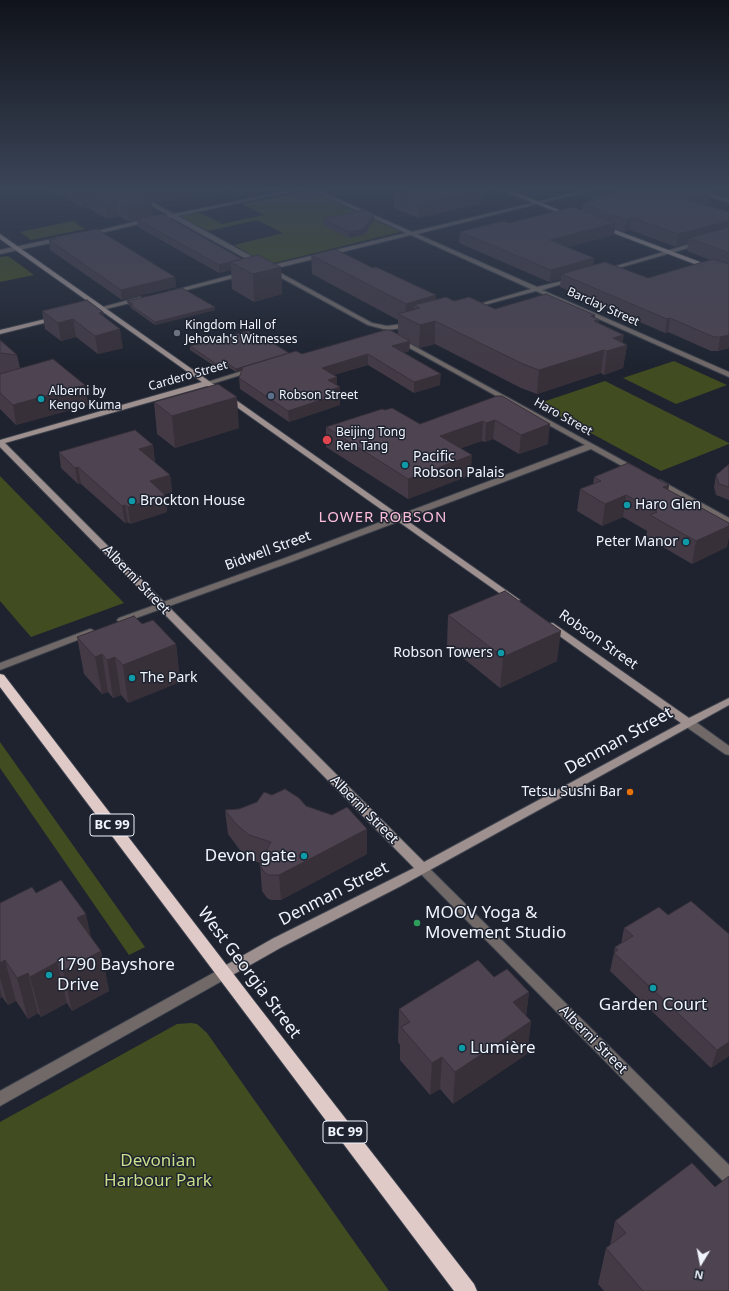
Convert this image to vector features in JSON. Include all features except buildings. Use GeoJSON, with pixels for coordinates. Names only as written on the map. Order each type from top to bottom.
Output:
{"type":"FeatureCollection","features":[{"type":"Feature","properties":{"kind":"highway","name":"West Georgia Street"},"geometry":{"type":"LineString","coordinates":[[0,678],[467,1291]]}},
{"type":"Feature","properties":{"kind":"main road"},"geometry":{"type":"LineString","coordinates":[[21,250],[99,309],[208,383],[523,606]]}},
{"type":"Feature","properties":{"kind":"main road"},"geometry":{"type":"LineString","coordinates":[[664,250],[729,275]]}},
{"type":"Feature","properties":{"kind":"main road"},"geometry":{"type":"LineString","coordinates":[[0,332],[68,316]]}},
{"type":"Feature","properties":{"kind":"main road","name":"Cardero Street"},"geometry":{"type":"LineString","coordinates":[[0,443],[208,383]]}},
{"type":"Feature","properties":{"kind":"main road","name":"Alberni Street"},"geometry":{"type":"LineString","coordinates":[[0,443],[423,869]]}},
{"type":"Feature","properties":{"kind":"main road","name":"Robson Street"},"geometry":{"type":"LineString","coordinates":[[543,619],[689,723]]}},
{"type":"Feature","properties":{"kind":"main road","name":"Denman Street"},"geometry":{"type":"LineString","coordinates":[[224,973],[277,943],[423,869],[729,701]]}},
{"type":"Feature","properties":{"kind":"street"},"geometry":{"type":"LineString","coordinates":[[234,250],[370,324],[387,328],[405,327],[420,322]]}},
{"type":"Feature","properties":{"kind":"street"},"geometry":{"type":"LineString","coordinates":[[166,293],[341,250]]}},
{"type":"Feature","properties":{"kind":"street","name":"Barclay Street"},"geometry":{"type":"LineString","coordinates":[[450,250],[729,375]]}},
{"type":"Feature","properties":{"kind":"street"},"geometry":{"type":"LineString","coordinates":[[597,272],[675,250]]}},
{"type":"Feature","properties":{"kind":"street"},"geometry":{"type":"LineString","coordinates":[[464,310],[582,276]]}},
{"type":"Feature","properties":{"kind":"street"},"geometry":{"type":"LineString","coordinates":[[99,309],[145,298]]}},
{"type":"Feature","properties":{"kind":"street","name":"Haro Street"},"geometry":{"type":"LineString","coordinates":[[391,337],[729,522]]}},
{"type":"Feature","properties":{"kind":"street","name":"Cardero Street"},"geometry":{"type":"LineString","coordinates":[[208,383],[257,369]]}},
{"type":"Feature","properties":{"kind":"street","name":"Bidwell Street"},"geometry":{"type":"LineString","coordinates":[[0,667],[106,626],[591,446]]}},
{"type":"Feature","properties":{"kind":"street","name":"Robson Street"},"geometry":{"type":"LineString","coordinates":[[689,723],[729,751]]}},
{"type":"Feature","properties":{"kind":"street","name":"Alberni Street"},"geometry":{"type":"LineString","coordinates":[[423,869],[729,1176]]}},
{"type":"Feature","properties":{"kind":"street","name":"Denman Street"},"geometry":{"type":"LineString","coordinates":[[0,1099],[224,973]]}},
{"type":"Feature","properties":{"kind":"green space"},"geometry":{"type":"Polygon","coordinates":[[[243,250],[326,250],[274,263],[252,257],[243,250]]]}},
{"type":"Feature","properties":{"kind":"green space"},"geometry":{"type":"Polygon","coordinates":[[[8,256],[34,275],[0,282],[0,257],[8,256]]]}},
{"type":"Feature","properties":{"kind":"green space"},"geometry":{"type":"Polygon","coordinates":[[[674,361],[727,385],[676,404],[623,378],[674,361]]]}},
{"type":"Feature","properties":{"kind":"green space"},"geometry":{"type":"Polygon","coordinates":[[[605,381],[729,444],[661,471],[537,404],[605,381]]]}},
{"type":"Feature","properties":{"kind":"green space"},"geometry":{"type":"Polygon","coordinates":[[[0,476],[124,603],[31,637],[0,601],[0,476]]]}},
{"type":"Feature","properties":{"kind":"green space"},"geometry":{"type":"Polygon","coordinates":[[[0,742],[145,947],[129,955],[0,768],[0,742]]]}},
{"type":"Feature","properties":{"kind":"green space","name":"Devonian Harbour Park"},"geometry":{"type":"Polygon","coordinates":[[[177,1024],[197,1024],[207,1033],[389,1291],[0,1291],[0,1122],[177,1024]]]}},
{"type":"Feature","properties":{"kind":"place","name":"Kingdom Hall of Jehovah's Witnesses"},"geometry":{"type":"Point","coordinates":[177,333]}},
{"type":"Feature","properties":{"kind":"place","name":"Robson Street"},"geometry":{"type":"Point","coordinates":[271,396]}},
{"type":"Feature","properties":{"kind":"place","name":"Alberni by Kengo Kuma"},"geometry":{"type":"Point","coordinates":[41,399]}},
{"type":"Feature","properties":{"kind":"place","name":"Beijing Tong Ren Tang"},"geometry":{"type":"Point","coordinates":[327,440]}},
{"type":"Feature","properties":{"kind":"place","name":"Pacific Robson Palais"},"geometry":{"type":"Point","coordinates":[405,465]}},
{"type":"Feature","properties":{"kind":"place","name":"Brockton House"},"geometry":{"type":"Point","coordinates":[132,501]}},
{"type":"Feature","properties":{"kind":"place","name":"Haro Glen"},"geometry":{"type":"Point","coordinates":[627,505]}},
{"type":"Feature","properties":{"kind":"place","name":"Peter Manor"},"geometry":{"type":"Point","coordinates":[686,542]}},
{"type":"Feature","properties":{"kind":"place","name":"Robson Towers"},"geometry":{"type":"Point","coordinates":[501,653]}},
{"type":"Feature","properties":{"kind":"place","name":"The Park"},"geometry":{"type":"Point","coordinates":[132,678]}},
{"type":"Feature","properties":{"kind":"place","name":"Tetsu Sushi Bar"},"geometry":{"type":"Point","coordinates":[630,792]}},
{"type":"Feature","properties":{"kind":"place","name":"Devon gate"},"geometry":{"type":"Point","coordinates":[304,856]}},
{"type":"Feature","properties":{"kind":"place","name":"MOOV Yoga & Movement Studio"},"geometry":{"type":"Point","coordinates":[417,923]}},
{"type":"Feature","properties":{"kind":"place","name":"1790 Bayshore Drive"},"geometry":{"type":"Point","coordinates":[49,975]}},
{"type":"Feature","properties":{"kind":"place","name":"Garden Court"},"geometry":{"type":"Point","coordinates":[653,988]}},
{"type":"Feature","properties":{"kind":"place","name":"Lumière"},"geometry":{"type":"Point","coordinates":[462,1048]}},
{"type":"Feature","properties":{"kind":"district","name":"LOWER ROBSON"},"geometry":{"type":"Point","coordinates":[383,518]}}]}
